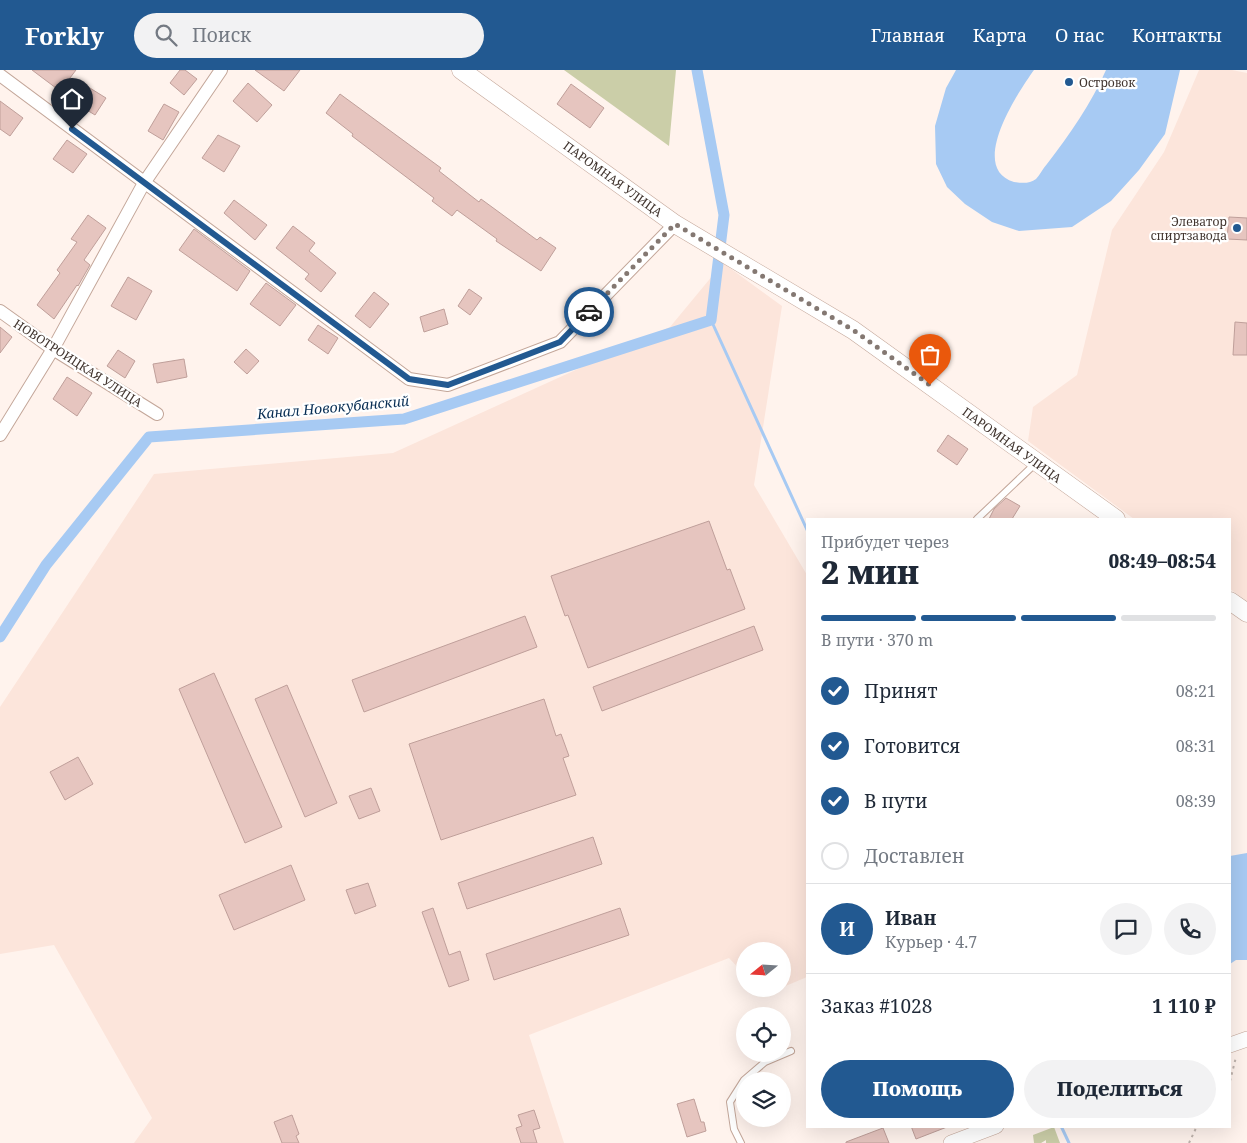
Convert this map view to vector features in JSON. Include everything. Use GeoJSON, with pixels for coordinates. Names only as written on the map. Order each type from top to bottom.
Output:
{"type":"FeatureCollection","features":[{"type":"Feature","properties":{"kind":"main road","name":"ПАРОМНАЯ УЛИЦА"},"geometry":{"type":"LineString","coordinates":[[461,70],[681,228],[853,330],[1115,518]]}},
{"type":"Feature","properties":{"kind":"main road"},"geometry":{"type":"LineString","coordinates":[[1231,602],[1247,613]]}},
{"type":"Feature","properties":{"kind":"street"},"geometry":{"type":"LineString","coordinates":[[0,435],[53,349],[144,183],[221,70]]}},
{"type":"Feature","properties":{"kind":"street"},"geometry":{"type":"LineString","coordinates":[[0,75],[409,379],[448,385],[560,342],[681,228]]}},
{"type":"Feature","properties":{"kind":"street","name":"НОВОТРОИЦКАЯ УЛИЦА"},"geometry":{"type":"LineString","coordinates":[[0,311],[53,349],[157,414]]}},
{"type":"Feature","properties":{"kind":"street"},"geometry":{"type":"LineString","coordinates":[[951,1143],[991,1128]]}},
{"type":"Feature","properties":{"kind":"lane"},"geometry":{"type":"LineString","coordinates":[[978,518],[1037,462]]}},
{"type":"Feature","properties":{"kind":"lane"},"geometry":{"type":"LineString","coordinates":[[741,1143],[734,1129],[730,1102],[744,1080],[765,1062]]}},
{"type":"Feature","properties":{"kind":"path"},"geometry":{"type":"LineString","coordinates":[[1231,1077],[1239,1041]]}},
{"type":"Feature","properties":{"kind":"path"},"geometry":{"type":"LineString","coordinates":[[1190,1143],[1196,1128]]}},
{"type":"Feature","properties":{"kind":"shaded area"},"geometry":{"type":"Polygon","coordinates":[[[1199,70],[1232,70],[1247,73],[1247,601],[1231,590],[1231,518],[1133,518],[1028,441],[1033,407],[1077,375],[1112,230],[1164,152],[1199,70]]]}},
{"type":"Feature","properties":{"kind":"shaded area"},"geometry":{"type":"Polygon","coordinates":[[[723,263],[782,306],[754,485],[806,573],[806,977],[791,984],[791,942],[736,942],[736,965],[729,958],[529,1035],[564,1143],[134,1143],[152,1118],[54,945],[0,954],[0,707],[154,474],[393,453],[670,327],[723,263]]]}},
{"type":"Feature","properties":{"kind":"green space"},"geometry":{"type":"Polygon","coordinates":[[[564,70],[676,70],[669,146],[564,70]]]}},
{"type":"Feature","properties":{"kind":"green space"},"geometry":{"type":"Polygon","coordinates":[[[1054,1128],[1060,1143],[1046,1143],[1046,1140],[1041,1143],[1034,1143],[1033,1135],[1054,1128]]]}},
{"type":"Feature","properties":{"kind":"water"},"geometry":{"type":"Polygon","coordinates":[[[956,70],[1034,70],[1009,111],[996,146],[995,162],[1001,174],[1014,182],[1022,183],[1034,181],[1039,176],[1080,118],[1106,70],[1180,70],[1165,134],[1139,170],[1111,201],[1072,227],[1019,231],[992,222],[965,204],[947,187],[936,164],[935,126],[946,88],[956,70]]]}},
{"type":"Feature","properties":{"kind":"water"},"geometry":{"type":"Polygon","coordinates":[[[1247,853],[1247,960],[1236,960],[1231,963],[1231,856],[1247,853]]]}},
{"type":"Feature","properties":{"kind":"building"},"geometry":{"type":"Polygon","coordinates":[[[32,70],[76,70],[60,91],[32,70]]]}},
{"type":"Feature","properties":{"kind":"building"},"geometry":{"type":"Polygon","coordinates":[[[180,70],[185,70],[197,79],[184,95],[170,83],[180,70]]]}},
{"type":"Feature","properties":{"kind":"building"},"geometry":{"type":"Polygon","coordinates":[[[255,70],[300,70],[284,91],[255,70]]]}},
{"type":"Feature","properties":{"kind":"building"},"geometry":{"type":"Polygon","coordinates":[[[248,83],[272,105],[257,122],[233,101],[248,83]]]}},
{"type":"Feature","properties":{"kind":"building"},"geometry":{"type":"Polygon","coordinates":[[[571,84],[604,108],[590,128],[557,104],[571,84]]]}},
{"type":"Feature","properties":{"kind":"building"},"geometry":{"type":"Polygon","coordinates":[[[85,85],[106,98],[95,115],[74,102],[85,85]]]}},
{"type":"Feature","properties":{"kind":"building"},"geometry":{"type":"Polygon","coordinates":[[[340,94],[441,168],[439,171],[479,202],[481,199],[537,240],[540,237],[556,248],[541,271],[496,241],[497,239],[457,210],[452,216],[432,201],[434,198],[352,136],[353,134],[326,113],[340,94]]]}},
{"type":"Feature","properties":{"kind":"building"},"geometry":{"type":"Polygon","coordinates":[[[0,101],[23,118],[10,136],[0,129],[0,101]]]}},
{"type":"Feature","properties":{"kind":"building"},"geometry":{"type":"Polygon","coordinates":[[[164,104],[179,112],[163,140],[148,131],[164,104]]]}},
{"type":"Feature","properties":{"kind":"building"},"geometry":{"type":"Polygon","coordinates":[[[218,135],[240,146],[224,172],[202,158],[218,135]]]}},
{"type":"Feature","properties":{"kind":"building"},"geometry":{"type":"Polygon","coordinates":[[[67,140],[87,154],[73,173],[53,159],[67,140]]]}},
{"type":"Feature","properties":{"kind":"building"},"geometry":{"type":"Polygon","coordinates":[[[234,200],[267,225],[255,240],[224,213],[234,200]]]}},
{"type":"Feature","properties":{"kind":"building"},"geometry":{"type":"Polygon","coordinates":[[[88,215],[106,228],[84,260],[90,265],[78,286],[54,319],[37,305],[60,273],[57,270],[77,242],[71,239],[88,215]]]}},
{"type":"Feature","properties":{"kind":"building","name":"Элеватор спиртзавода"},"geometry":{"type":"Polygon","coordinates":[[[1229,217],[1247,218],[1247,240],[1227,239],[1229,217]]]}},
{"type":"Feature","properties":{"kind":"building"},"geometry":{"type":"Polygon","coordinates":[[[293,226],[315,243],[309,251],[336,273],[321,292],[305,279],[309,274],[276,248],[293,226]]]}},
{"type":"Feature","properties":{"kind":"building"},"geometry":{"type":"Polygon","coordinates":[[[194,229],[250,271],[237,291],[179,250],[194,229]]]}},
{"type":"Feature","properties":{"kind":"building"},"geometry":{"type":"Polygon","coordinates":[[[128,277],[152,291],[136,320],[111,306],[128,277]]]}},
{"type":"Feature","properties":{"kind":"building"},"geometry":{"type":"Polygon","coordinates":[[[266,283],[296,305],[280,326],[250,304],[266,283]]]}},
{"type":"Feature","properties":{"kind":"building"},"geometry":{"type":"Polygon","coordinates":[[[469,289],[482,298],[470,315],[458,306],[469,289]]]}},
{"type":"Feature","properties":{"kind":"building"},"geometry":{"type":"Polygon","coordinates":[[[374,292],[389,304],[370,328],[355,316],[374,292]]]}},
{"type":"Feature","properties":{"kind":"building"},"geometry":{"type":"Polygon","coordinates":[[[444,309],[448,324],[424,332],[420,317],[444,309]]]}},
{"type":"Feature","properties":{"kind":"building"},"geometry":{"type":"Polygon","coordinates":[[[1235,322],[1247,323],[1247,355],[1233,355],[1235,322]]]}},
{"type":"Feature","properties":{"kind":"building"},"geometry":{"type":"Polygon","coordinates":[[[318,325],[338,338],[328,354],[308,340],[318,325]]]}},
{"type":"Feature","properties":{"kind":"building"},"geometry":{"type":"Polygon","coordinates":[[[0,327],[12,337],[0,353],[0,327]]]}},
{"type":"Feature","properties":{"kind":"building"},"geometry":{"type":"Polygon","coordinates":[[[246,349],[259,361],[247,374],[234,362],[246,349]]]}},
{"type":"Feature","properties":{"kind":"building"},"geometry":{"type":"Polygon","coordinates":[[[118,350],[135,361],[125,378],[107,366],[118,350]]]}},
{"type":"Feature","properties":{"kind":"building"},"geometry":{"type":"Polygon","coordinates":[[[184,359],[187,377],[157,383],[153,364],[184,359]]]}},
{"type":"Feature","properties":{"kind":"building"},"geometry":{"type":"Polygon","coordinates":[[[67,377],[92,393],[77,416],[53,399],[67,377]]]}},
{"type":"Feature","properties":{"kind":"building"},"geometry":{"type":"Polygon","coordinates":[[[948,435],[968,449],[957,465],[937,451],[948,435]]]}},
{"type":"Feature","properties":{"kind":"building"},"geometry":{"type":"Polygon","coordinates":[[[1006,498],[1020,506],[1013,518],[990,518],[994,509],[1006,498]]]}},
{"type":"Feature","properties":{"kind":"building"},"geometry":{"type":"Polygon","coordinates":[[[709,521],[727,570],[730,569],[745,609],[588,668],[568,615],[565,616],[551,576],[709,521]]]}},
{"type":"Feature","properties":{"kind":"building"},"geometry":{"type":"Polygon","coordinates":[[[525,616],[537,647],[364,712],[352,680],[525,616]]]}},
{"type":"Feature","properties":{"kind":"building"},"geometry":{"type":"Polygon","coordinates":[[[754,626],[763,650],[602,711],[593,687],[754,626]]]}},
{"type":"Feature","properties":{"kind":"building"},"geometry":{"type":"Polygon","coordinates":[[[214,673],[282,827],[245,843],[179,689],[214,673]]]}},
{"type":"Feature","properties":{"kind":"building"},"geometry":{"type":"Polygon","coordinates":[[[287,685],[337,803],[305,817],[255,699],[287,685]]]}},
{"type":"Feature","properties":{"kind":"building"},"geometry":{"type":"Polygon","coordinates":[[[544,699],[556,736],[561,734],[569,756],[563,758],[576,795],[441,840],[409,744],[544,699]]]}},
{"type":"Feature","properties":{"kind":"building"},"geometry":{"type":"Polygon","coordinates":[[[78,757],[93,784],[65,800],[50,772],[78,757]]]}},
{"type":"Feature","properties":{"kind":"building"},"geometry":{"type":"Polygon","coordinates":[[[371,788],[380,811],[359,819],[349,796],[371,788]]]}},
{"type":"Feature","properties":{"kind":"building"},"geometry":{"type":"Polygon","coordinates":[[[593,837],[602,864],[467,909],[458,883],[593,837]]]}},
{"type":"Feature","properties":{"kind":"building"},"geometry":{"type":"Polygon","coordinates":[[[291,865],[305,900],[234,930],[219,895],[291,865]]]}},
{"type":"Feature","properties":{"kind":"building"},"geometry":{"type":"Polygon","coordinates":[[[368,883],[376,906],[355,914],[346,890],[368,883]]]}},
{"type":"Feature","properties":{"kind":"building"},"geometry":{"type":"Polygon","coordinates":[[[433,908],[449,955],[460,951],[469,980],[449,987],[422,912],[433,908]]]}},
{"type":"Feature","properties":{"kind":"building"},"geometry":{"type":"Polygon","coordinates":[[[620,908],[629,935],[494,980],[486,954],[620,908]]]}},
{"type":"Feature","properties":{"kind":"building"},"geometry":{"type":"Polygon","coordinates":[[[694,1099],[701,1122],[704,1122],[706,1131],[687,1137],[677,1104],[694,1099]]]}},
{"type":"Feature","properties":{"kind":"building"},"geometry":{"type":"Polygon","coordinates":[[[534,1110],[540,1128],[533,1130],[537,1143],[521,1143],[516,1128],[522,1126],[518,1115],[534,1110]]]}},
{"type":"Feature","properties":{"kind":"building"},"geometry":{"type":"Polygon","coordinates":[[[292,1115],[299,1134],[296,1136],[299,1143],[282,1143],[274,1122],[292,1115]]]}},
{"type":"Feature","properties":{"kind":"building"},"geometry":{"type":"Polygon","coordinates":[[[883,1128],[889,1143],[846,1143],[846,1142],[883,1128]]]}},
{"type":"Feature","properties":{"kind":"building"},"geometry":{"type":"Polygon","coordinates":[[[912,1128],[944,1128],[916,1139],[912,1128]]]}},
{"type":"Feature","properties":{"kind":"waterway","name":"Канал Новокубанский"},"geometry":{"type":"LineString","coordinates":[[0,637],[46,565],[149,437],[404,419],[711,320],[724,215],[697,70]]}},
{"type":"Feature","properties":{"kind":"waterway"},"geometry":{"type":"LineString","coordinates":[[711,320],[806,528]]}},
{"type":"Feature","properties":{"kind":"waterway"},"geometry":{"type":"LineString","coordinates":[[1062,1128],[1069,1143]]}},
{"type":"Feature","properties":{"kind":"way so far"},"geometry":{"type":"LineString","coordinates":[[589,312],[675,224],[853,330],[930,385]]}},
{"type":"Feature","properties":{"kind":"place","name":"Островок"},"geometry":{"type":"Point","coordinates":[1069,82]}},
{"type":"Feature","properties":{"kind":"place","name":"Элеватор спиртзавода"},"geometry":{"type":"Point","coordinates":[1237,228]}},
{"type":"Feature","properties":{"kind":"route"},"geometry":{"type":"LineString","coordinates":[[72,129],[409,379],[448,385],[560,342],[589,312]]}}]}
